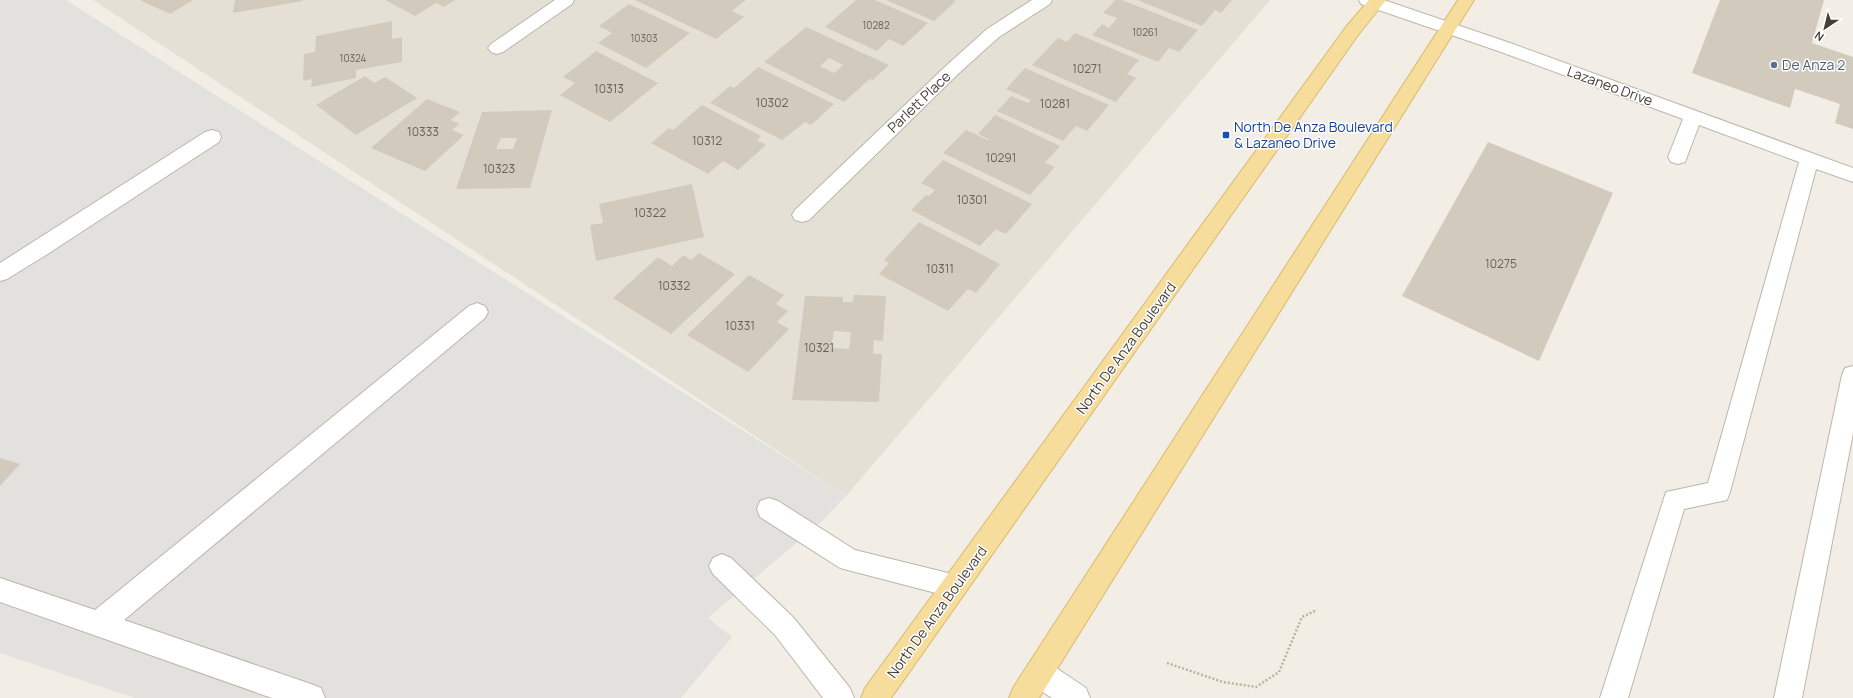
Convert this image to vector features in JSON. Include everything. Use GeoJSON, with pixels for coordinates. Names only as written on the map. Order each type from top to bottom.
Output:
{"type":"FeatureCollection","features":[{"type":"Feature","properties":{"kind":"main road"},"geometry":{"type":"LineString","coordinates":[[1024,698],[1466,0]]}},
{"type":"Feature","properties":{"kind":"main road","name":"North De Anza Boulevard"},"geometry":{"type":"LineString","coordinates":[[876,698],[1373,1]]}},
{"type":"Feature","properties":{"kind":"street"},"geometry":{"type":"LineString","coordinates":[[497,48],[566,0]]}},
{"type":"Feature","properties":{"kind":"street","name":"Parlett Place"},"geometry":{"type":"LineString","coordinates":[[802,216],[959,63],[993,33],[1044,0]]}},
{"type":"Feature","properties":{"kind":"street","name":"Lazaneo Drive"},"geometry":{"type":"LineString","coordinates":[[1373,1],[1508,48],[1853,175]]}},
{"type":"Feature","properties":{"kind":"street"},"geometry":{"type":"LineString","coordinates":[[1678,158],[1693,116]]}},
{"type":"Feature","properties":{"kind":"street"},"geometry":{"type":"LineString","coordinates":[[0,273],[39,250],[212,137]]}},
{"type":"Feature","properties":{"kind":"street"},"geometry":{"type":"LineString","coordinates":[[1614,698],[1675,500],[1718,492],[1809,159]]}},
{"type":"Feature","properties":{"kind":"street"},"geometry":{"type":"LineString","coordinates":[[98,625],[476,312]]}},
{"type":"Feature","properties":{"kind":"street"},"geometry":{"type":"LineString","coordinates":[[1788,698],[1847,440],[1853,375]]}},
{"type":"Feature","properties":{"kind":"street"},"geometry":{"type":"LineString","coordinates":[[769,509],[849,560],[955,586]]}},
{"type":"Feature","properties":{"kind":"street"},"geometry":{"type":"LineString","coordinates":[[722,566],[784,626],[840,698]]}},
{"type":"Feature","properties":{"kind":"street"},"geometry":{"type":"LineString","coordinates":[[0,590],[310,698]]}},
{"type":"Feature","properties":{"kind":"street"},"geometry":{"type":"LineString","coordinates":[[1039,673],[1076,698]]}},
{"type":"Feature","properties":{"kind":"path"},"geometry":{"type":"LineString","coordinates":[[1167,663],[1222,682],[1256,687],[1279,672],[1302,617],[1317,610]]}},
{"type":"Feature","properties":{"kind":"shaded area"},"geometry":{"type":"Polygon","coordinates":[[[0,0],[66,0],[846,496],[821,522],[708,618],[732,637],[681,698],[135,698],[0,653],[0,0]]]}},
{"type":"Feature","properties":{"kind":"shaded area"},"geometry":{"type":"Polygon","coordinates":[[[93,0],[1270,0],[846,496],[93,0]]]}},
{"type":"Feature","properties":{"kind":"building"},"geometry":{"type":"Polygon","coordinates":[[[140,0],[193,0],[170,14],[140,0]]]}},
{"type":"Feature","properties":{"kind":"building"},"geometry":{"type":"Polygon","coordinates":[[[235,0],[303,0],[303,1],[233,13],[235,0]]]}},
{"type":"Feature","properties":{"kind":"building"},"geometry":{"type":"Polygon","coordinates":[[[385,0],[455,0],[444,7],[436,3],[415,16],[385,0]]]}},
{"type":"Feature","properties":{"kind":"building"},"geometry":{"type":"Polygon","coordinates":[[[635,0],[746,0],[732,11],[744,17],[716,39],[635,0]]]}},
{"type":"Feature","properties":{"kind":"building"},"geometry":{"type":"Polygon","coordinates":[[[856,0],[875,0],[928,23],[903,46],[889,39],[877,51],[825,27],[856,0]]]}},
{"type":"Feature","properties":{"kind":"building"},"geometry":{"type":"Polygon","coordinates":[[[886,0],[953,0],[956,1],[934,21],[886,0]]]}},
{"type":"Feature","properties":{"kind":"building"},"geometry":{"type":"Polygon","coordinates":[[[1115,0],[1122,0],[1198,30],[1179,52],[1169,48],[1158,62],[1092,35],[1102,24],[1109,28],[1117,18],[1103,13],[1115,0]]]}},
{"type":"Feature","properties":{"kind":"building"},"geometry":{"type":"Polygon","coordinates":[[[1137,0],[1232,0],[1221,13],[1215,10],[1202,26],[1137,0]]]}},
{"type":"Feature","properties":{"kind":"building","name":"De Anza 2"},"geometry":{"type":"Polygon","coordinates":[[[1720,0],[1824,0],[1812,43],[1853,57],[1853,129],[1835,123],[1840,104],[1795,89],[1790,108],[1692,73],[1720,0]]]}},
{"type":"Feature","properties":{"kind":"building"},"geometry":{"type":"Polygon","coordinates":[[[629,4],[690,33],[646,68],[598,43],[612,33],[599,26],[629,4]]]}},
{"type":"Feature","properties":{"kind":"building"},"geometry":{"type":"Polygon","coordinates":[[[392,21],[392,39],[402,37],[402,62],[356,70],[356,78],[311,87],[312,79],[303,81],[304,54],[315,52],[316,36],[392,21]]]}},
{"type":"Feature","properties":{"kind":"building"},"geometry":{"type":"Polygon","coordinates":[[[806,27],[889,65],[873,80],[870,79],[844,102],[764,62],[806,27]],[[829,58],[820,66],[834,73],[843,65],[829,58]]]}},
{"type":"Feature","properties":{"kind":"building"},"geometry":{"type":"Polygon","coordinates":[[[1075,33],[1139,60],[1127,74],[1136,78],[1116,102],[1032,65],[1058,38],[1067,42],[1075,33]]]}},
{"type":"Feature","properties":{"kind":"building"},"geometry":{"type":"Polygon","coordinates":[[[596,51],[658,83],[610,122],[560,95],[575,83],[563,77],[596,51]]]}},
{"type":"Feature","properties":{"kind":"building"},"geometry":{"type":"Polygon","coordinates":[[[758,67],[834,104],[811,125],[805,122],[782,140],[710,103],[730,86],[734,88],[758,67]]]}},
{"type":"Feature","properties":{"kind":"building"},"geometry":{"type":"Polygon","coordinates":[[[1025,68],[1109,105],[1087,131],[1076,126],[1063,141],[997,111],[1011,96],[1028,103],[1031,100],[1006,89],[1025,68]]]}},
{"type":"Feature","properties":{"kind":"building"},"geometry":{"type":"Polygon","coordinates":[[[365,76],[374,83],[385,77],[417,98],[356,135],[316,105],[365,76]]]}},
{"type":"Feature","properties":{"kind":"building"},"geometry":{"type":"Polygon","coordinates":[[[427,99],[460,112],[451,120],[459,124],[452,130],[464,135],[425,171],[371,148],[427,99]]]}},
{"type":"Feature","properties":{"kind":"building"},"geometry":{"type":"Polygon","coordinates":[[[702,105],[761,136],[757,140],[766,145],[738,170],[723,161],[708,174],[651,143],[669,128],[673,130],[702,105]]]}},
{"type":"Feature","properties":{"kind":"building"},"geometry":{"type":"Polygon","coordinates":[[[552,110],[530,188],[456,189],[482,112],[552,110]],[[501,138],[496,149],[513,149],[517,138],[501,138]]]}},
{"type":"Feature","properties":{"kind":"building"},"geometry":{"type":"Polygon","coordinates":[[[995,115],[1060,146],[1045,163],[1055,167],[1030,195],[943,153],[966,130],[988,140],[989,139],[978,134],[995,115]]]}},
{"type":"Feature","properties":{"kind":"building"},"geometry":{"type":"Polygon","coordinates":[[[1488,142],[1613,193],[1539,361],[1402,296],[1488,142]]]}},
{"type":"Feature","properties":{"kind":"building"},"geometry":{"type":"Polygon","coordinates":[[[943,160],[1032,204],[1006,234],[996,229],[980,246],[911,210],[926,195],[929,196],[935,190],[921,183],[943,160]]]}},
{"type":"Feature","properties":{"kind":"building"},"geometry":{"type":"Polygon","coordinates":[[[692,184],[704,237],[596,261],[590,225],[603,223],[599,204],[692,184]]]}},
{"type":"Feature","properties":{"kind":"building"},"geometry":{"type":"Polygon","coordinates":[[[919,222],[1000,264],[976,293],[968,289],[948,311],[879,274],[889,263],[884,260],[919,222]]]}},
{"type":"Feature","properties":{"kind":"building"},"geometry":{"type":"Polygon","coordinates":[[[699,253],[735,274],[671,334],[613,298],[658,257],[672,266],[683,255],[691,260],[699,253]]]}},
{"type":"Feature","properties":{"kind":"building"},"geometry":{"type":"Polygon","coordinates":[[[749,275],[784,295],[776,304],[788,311],[777,322],[789,329],[748,372],[687,335],[749,275]]]}},
{"type":"Feature","properties":{"kind":"building"},"geometry":{"type":"Polygon","coordinates":[[[854,295],[886,296],[883,341],[874,340],[873,354],[882,354],[879,402],[792,400],[805,296],[843,297],[843,302],[853,302],[854,295]],[[834,331],[831,348],[849,349],[851,332],[834,331]]]}},
{"type":"Feature","properties":{"kind":"building"},"geometry":{"type":"Polygon","coordinates":[[[0,458],[20,464],[0,486],[0,458]]]}},
{"type":"Feature","properties":{"kind":"place","name":"De Anza 2"},"geometry":{"type":"Point","coordinates":[1774,65]}},
{"type":"Feature","properties":{"kind":"place","name":"North De Anza Boulevard & Lazaneo Drive"},"geometry":{"type":"Point","coordinates":[1226,135]}}]}
